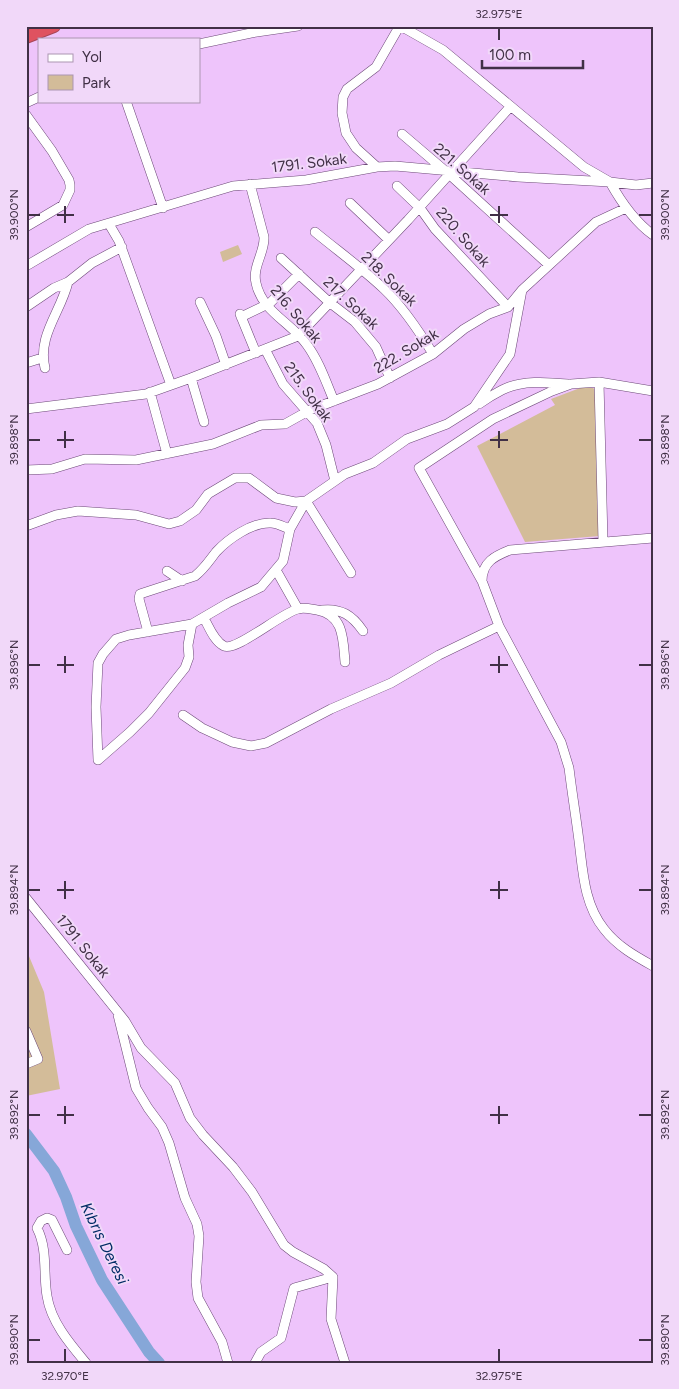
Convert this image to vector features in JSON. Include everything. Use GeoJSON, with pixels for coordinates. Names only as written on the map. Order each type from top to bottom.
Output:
{"type":"FeatureCollection","features":[{"type":"Feature","properties":{"kind":"highway"},"geometry":{"type":"LineString","coordinates":[[26,37],[54,26]]}},
{"type":"Feature","properties":{"kind":"street"},"geometry":{"type":"LineString","coordinates":[[200,44],[251,32],[298,26]]}},
{"type":"Feature","properties":{"kind":"street"},"geometry":{"type":"LineString","coordinates":[[377,167],[356,148],[346,133],[342,113],[342,96],[347,89],[376,67],[397,27]]}},
{"type":"Feature","properties":{"kind":"street","name":"1791. Sokak"},"geometry":{"type":"LineString","coordinates":[[397,27],[406,29],[443,50],[584,167],[610,182]]}},
{"type":"Feature","properties":{"kind":"street"},"geometry":{"type":"LineString","coordinates":[[26,103],[38,97]]}},
{"type":"Feature","properties":{"kind":"street"},"geometry":{"type":"LineString","coordinates":[[126,102],[163,208]]}},
{"type":"Feature","properties":{"kind":"street"},"geometry":{"type":"LineString","coordinates":[[26,409],[124,398],[150,392],[298,336],[420,208],[449,172],[510,107]]}},
{"type":"Feature","properties":{"kind":"street"},"geometry":{"type":"LineString","coordinates":[[26,115],[52,151],[70,185],[70,190],[63,205],[26,226]]}},
{"type":"Feature","properties":{"kind":"street","name":"221. Sokak"},"geometry":{"type":"LineString","coordinates":[[402,134],[449,172],[549,265]]}},
{"type":"Feature","properties":{"kind":"street","name":"1791. Sokak"},"geometry":{"type":"LineString","coordinates":[[26,266],[89,229],[233,186],[306,180],[377,167],[396,166],[449,172],[636,185],[653,183]]}},
{"type":"Feature","properties":{"kind":"street"},"geometry":{"type":"LineString","coordinates":[[610,182],[626,208],[653,235]]}},
{"type":"Feature","properties":{"kind":"street","name":"216. Sokak"},"geometry":{"type":"LineString","coordinates":[[250,184],[264,237],[255,274],[259,292],[267,305],[307,344],[334,401]]}},
{"type":"Feature","properties":{"kind":"street","name":"220. Sokak"},"geometry":{"type":"LineString","coordinates":[[397,186],[420,208],[435,229],[508,307]]}},
{"type":"Feature","properties":{"kind":"street"},"geometry":{"type":"LineString","coordinates":[[350,203],[389,240]]}},
{"type":"Feature","properties":{"kind":"street","name":"222. Sokak"},"geometry":{"type":"LineString","coordinates":[[167,454],[213,444],[261,425],[284,424],[307,412],[390,378],[433,354],[464,329],[489,314],[508,307],[522,290],[596,222],[626,208]]}},
{"type":"Feature","properties":{"kind":"street"},"geometry":{"type":"LineString","coordinates":[[109,224],[122,247],[170,385]]}},
{"type":"Feature","properties":{"kind":"street","name":"218. Sokak"},"geometry":{"type":"LineString","coordinates":[[315,232],[384,289],[405,312],[433,354]]}},
{"type":"Feature","properties":{"kind":"street"},"geometry":{"type":"LineString","coordinates":[[26,307],[54,288],[68,282],[92,263],[122,247]]}},
{"type":"Feature","properties":{"kind":"street","name":"217. Sokak"},"geometry":{"type":"LineString","coordinates":[[281,258],[329,302],[355,322],[376,347],[390,378]]}},
{"type":"Feature","properties":{"kind":"street"},"geometry":{"type":"LineString","coordinates":[[267,305],[299,274]]}},
{"type":"Feature","properties":{"kind":"street"},"geometry":{"type":"LineString","coordinates":[[45,368],[42,351],[49,327],[63,300],[68,282]]}},
{"type":"Feature","properties":{"kind":"street"},"geometry":{"type":"LineString","coordinates":[[474,407],[510,354],[522,290]]}},
{"type":"Feature","properties":{"kind":"street"},"geometry":{"type":"LineString","coordinates":[[200,302],[216,336],[226,364]]}},
{"type":"Feature","properties":{"kind":"street","name":"215. Sokak"},"geometry":{"type":"LineString","coordinates":[[267,305],[240,314],[282,384],[317,423],[326,445],[335,481]]}},
{"type":"Feature","properties":{"kind":"street"},"geometry":{"type":"LineString","coordinates":[[26,363],[42,358]]}},
{"type":"Feature","properties":{"kind":"street"},"geometry":{"type":"LineString","coordinates":[[191,378],[204,422]]}},
{"type":"Feature","properties":{"kind":"street"},"geometry":{"type":"LineString","coordinates":[[599,382],[603,542]]}},
{"type":"Feature","properties":{"kind":"street"},"geometry":{"type":"LineString","coordinates":[[192,624],[188,645],[189,657],[185,668],[149,713],[98,760],[96,707],[98,663],[103,654],[116,639],[192,624],[261,587],[283,561],[290,529],[306,501],[345,474],[373,463],[408,439],[447,424],[504,389],[521,384],[599,382],[653,391]]}},
{"type":"Feature","properties":{"kind":"street"},"geometry":{"type":"LineString","coordinates":[[571,384],[493,418],[419,468],[482,581],[498,626],[566,753],[585,887],[594,912],[603,929],[612,939],[630,954],[653,966]]}},
{"type":"Feature","properties":{"kind":"street"},"geometry":{"type":"LineString","coordinates":[[26,470],[52,469],[85,459],[136,460],[167,454],[150,392]]}},
{"type":"Feature","properties":{"kind":"street"},"geometry":{"type":"LineString","coordinates":[[26,526],[78,511],[136,516],[169,524],[180,521],[196,510],[208,494],[235,478],[249,478],[276,498],[295,502],[306,501]]}},
{"type":"Feature","properties":{"kind":"street"},"geometry":{"type":"LineString","coordinates":[[306,501],[351,573]]}},
{"type":"Feature","properties":{"kind":"street"},"geometry":{"type":"LineString","coordinates":[[148,632],[140,594],[195,576],[202,571],[225,543],[249,529],[264,523],[273,523],[290,529]]}},
{"type":"Feature","properties":{"kind":"street"},"geometry":{"type":"LineString","coordinates":[[482,581],[486,563],[510,550],[653,538]]}},
{"type":"Feature","properties":{"kind":"street"},"geometry":{"type":"LineString","coordinates":[[276,570],[298,608]]}},
{"type":"Feature","properties":{"kind":"street"},"geometry":{"type":"LineString","coordinates":[[167,571],[182,581]]}},
{"type":"Feature","properties":{"kind":"street"},"geometry":{"type":"LineString","coordinates":[[204,618],[214,637],[224,646],[233,647],[261,628],[298,608],[328,613],[335,618],[343,637],[344,662]]}},
{"type":"Feature","properties":{"kind":"street"},"geometry":{"type":"LineString","coordinates":[[319,611],[333,609],[348,614],[358,623],[363,631]]}},
{"type":"Feature","properties":{"kind":"street"},"geometry":{"type":"LineString","coordinates":[[183,715],[202,728],[232,742],[251,746],[266,743],[331,709],[391,683],[439,655],[498,626]]}},
{"type":"Feature","properties":{"kind":"street","name":"1791. Sokak"},"geometry":{"type":"LineString","coordinates":[[26,898],[125,1022],[141,1048],[175,1083],[190,1118],[233,1167],[255,1197],[284,1244],[293,1252],[324,1269],[333,1277]]}},
{"type":"Feature","properties":{"kind":"street"},"geometry":{"type":"LineString","coordinates":[[117,1012],[136,1088],[162,1127],[169,1143],[185,1198],[197,1224],[196,1282],[198,1298],[222,1342],[228,1363]]}},
{"type":"Feature","properties":{"kind":"street"},"geometry":{"type":"LineString","coordinates":[[26,1031],[38,1059],[26,1064]]}},
{"type":"Feature","properties":{"kind":"street"},"geometry":{"type":"LineString","coordinates":[[67,1250],[52,1220],[47,1218],[41,1221],[37,1228],[44,1247],[49,1306],[60,1328],[86,1363]]}},
{"type":"Feature","properties":{"kind":"street"},"geometry":{"type":"LineString","coordinates":[[255,1363],[261,1352],[281,1338],[294,1288],[333,1277],[332,1319],[345,1363]]}},
{"type":"Feature","properties":{"kind":"green space"},"geometry":{"type":"Polygon","coordinates":[[[238,245],[242,254],[223,262],[220,252],[238,245]]]}},
{"type":"Feature","properties":{"kind":"green space"},"geometry":{"type":"Polygon","coordinates":[[[586,387],[597,391],[600,536],[525,542],[477,446],[555,405],[551,399],[586,387]]]}},
{"type":"Feature","properties":{"kind":"green space"},"geometry":{"type":"Polygon","coordinates":[[[26,949],[44,992],[60,1089],[26,1096],[26,949]]]}},
{"type":"Feature","properties":{"kind":"waterway","name":"Kıbrıs Deresi"},"geometry":{"type":"LineString","coordinates":[[26,1134],[54,1171],[76,1226],[102,1280],[149,1352],[159,1363]]}}]}
